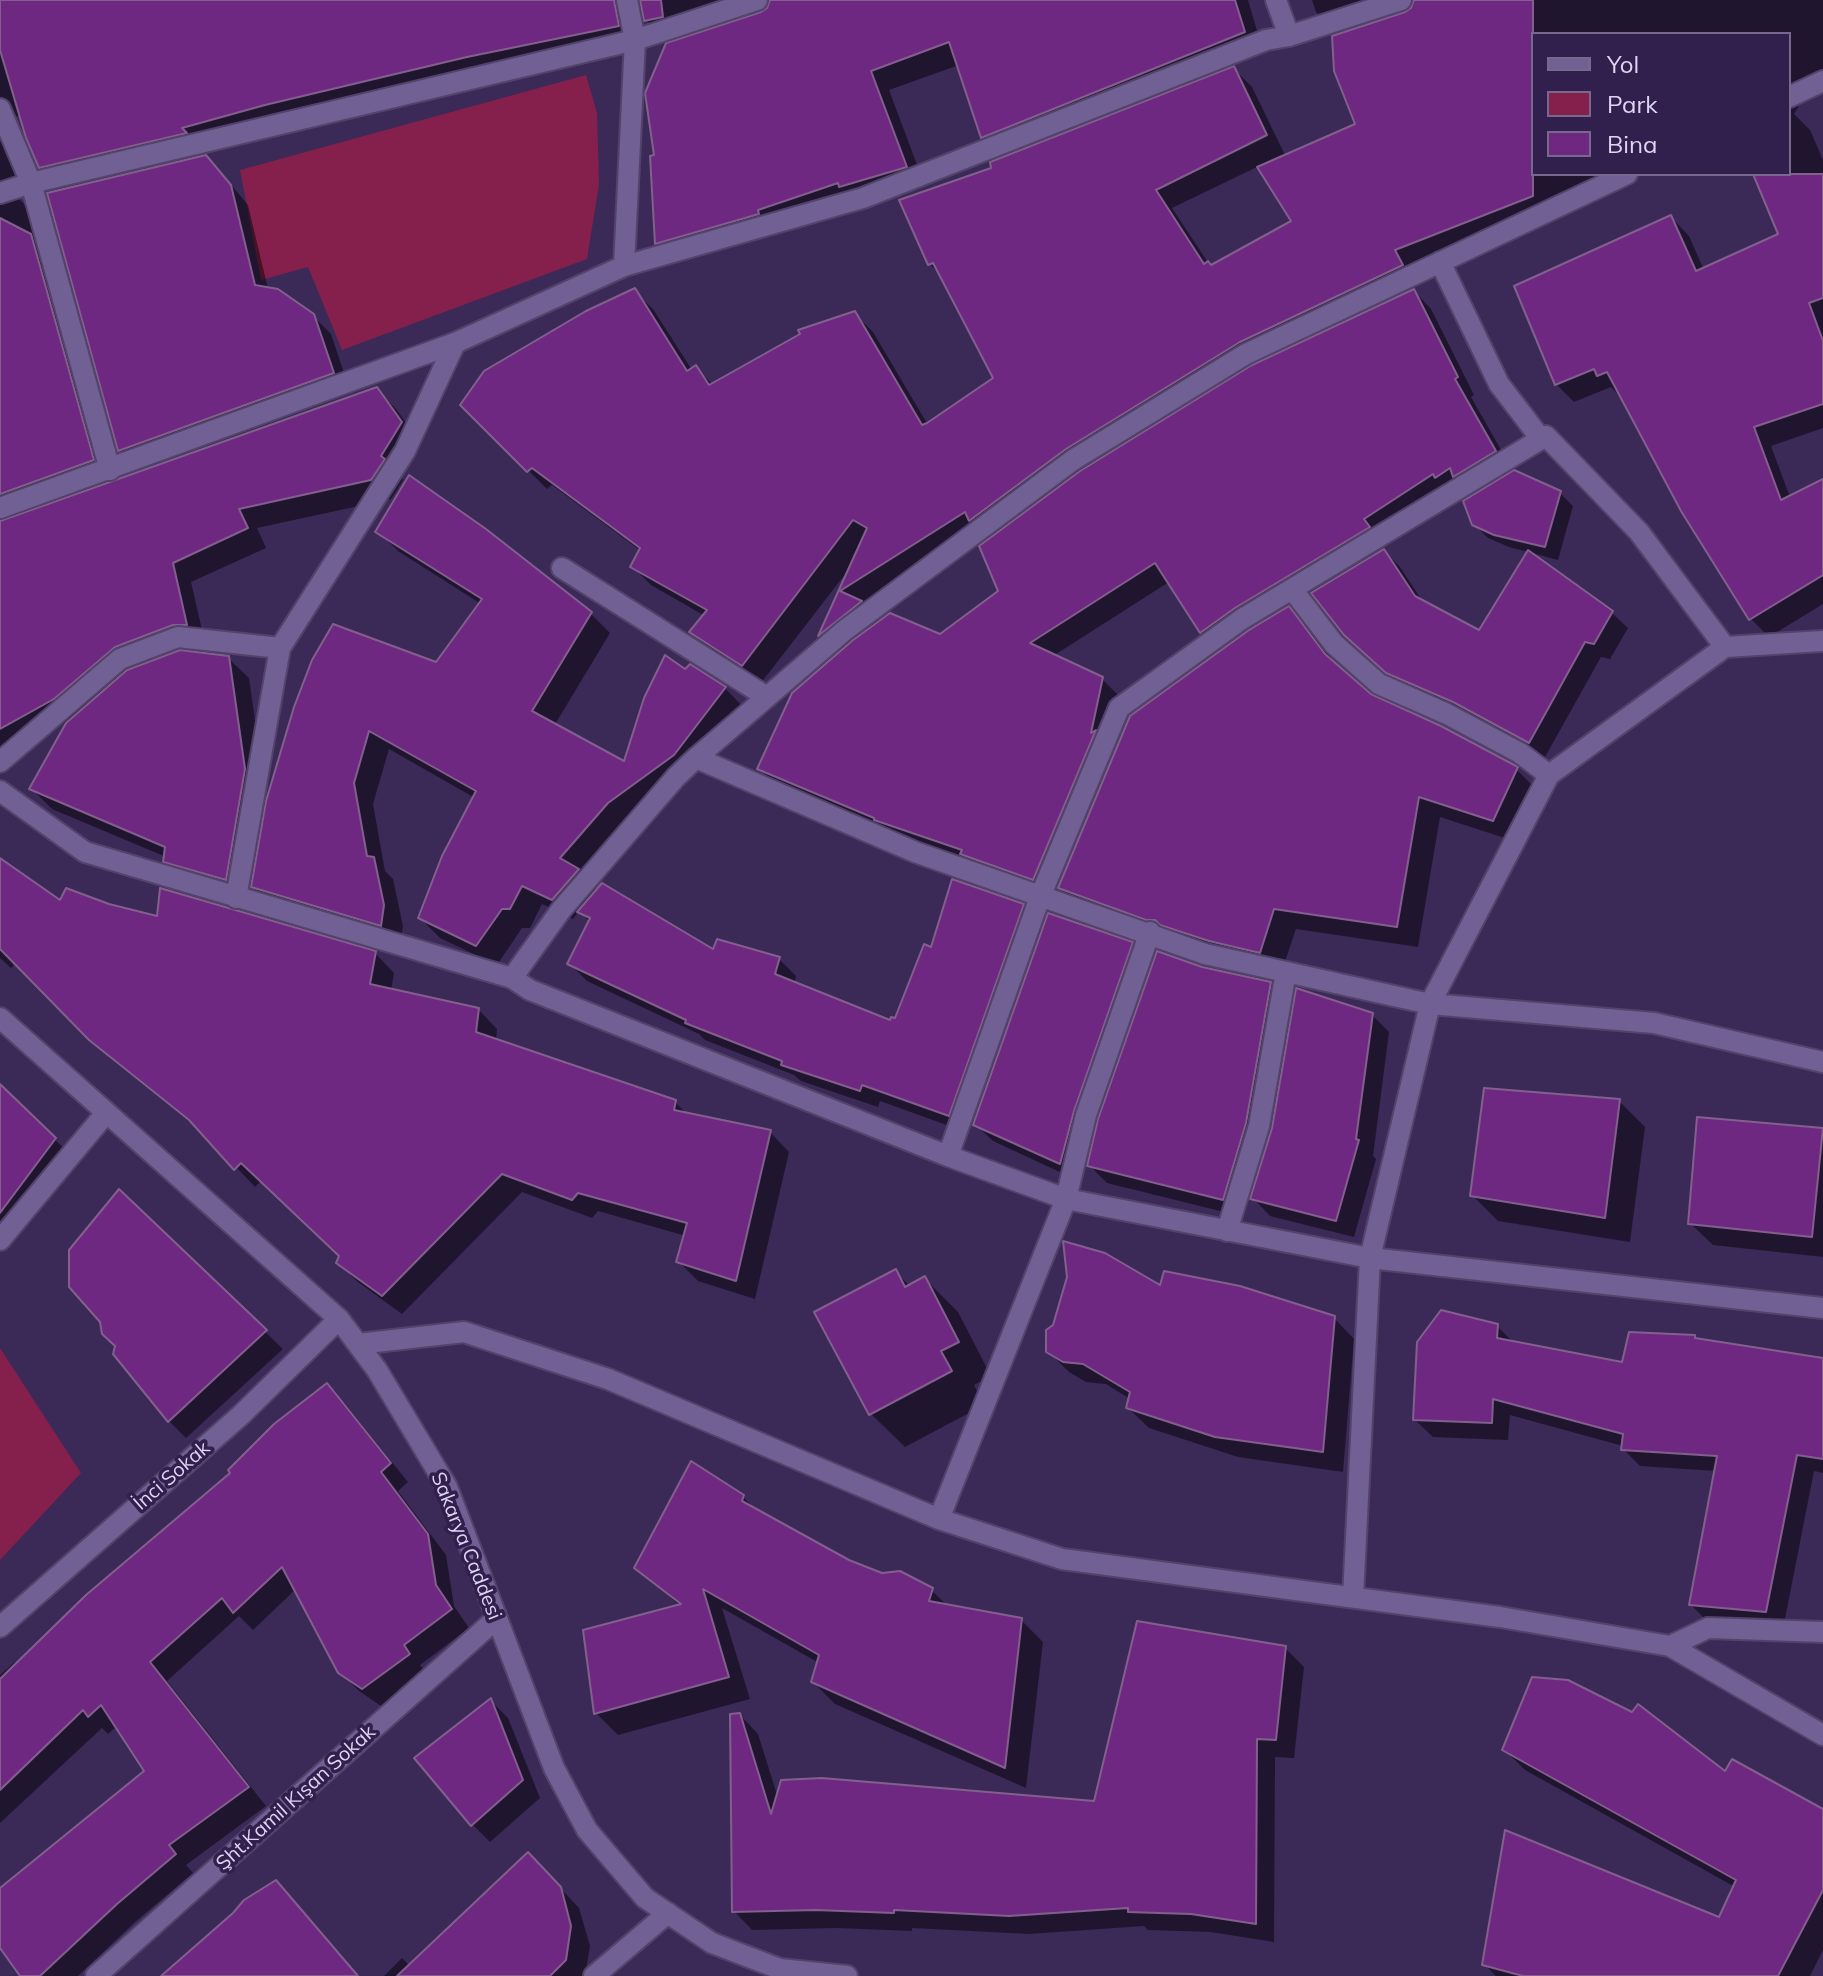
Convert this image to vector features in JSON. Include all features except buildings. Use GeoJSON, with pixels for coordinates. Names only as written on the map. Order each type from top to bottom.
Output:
{"type":"FeatureCollection","features":[{"type":"Feature","properties":{"kind":"street"},"geometry":{"type":"LineString","coordinates":[[624,266],[635,40],[627,0]]}},
{"type":"Feature","properties":{"kind":"street"},"geometry":{"type":"LineString","coordinates":[[0,193],[31,183],[635,40],[757,0]]}},
{"type":"Feature","properties":{"kind":"street"},"geometry":{"type":"LineString","coordinates":[[1276,0],[1289,36]]}},
{"type":"Feature","properties":{"kind":"street"},"geometry":{"type":"LineString","coordinates":[[0,508],[455,343],[624,266],[863,198],[1266,40],[1289,36],[1401,0]]}},
{"type":"Feature","properties":{"kind":"street"},"geometry":{"type":"LineString","coordinates":[[1791,96],[1823,81]]}},
{"type":"Feature","properties":{"kind":"street"},"geometry":{"type":"LineString","coordinates":[[0,109],[31,183],[110,470]]}},
{"type":"Feature","properties":{"kind":"street"},"geometry":{"type":"LineString","coordinates":[[512,978],[561,910],[666,788],[696,758],[845,630],[1073,460],[1246,354],[1623,176]]}},
{"type":"Feature","properties":{"kind":"street"},"geometry":{"type":"LineString","coordinates":[[1440,262],[1499,384],[1541,439]]}},
{"type":"Feature","properties":{"kind":"street"},"geometry":{"type":"LineString","coordinates":[[236,898],[280,648],[405,451],[455,343]]}},
{"type":"Feature","properties":{"kind":"street"},"geometry":{"type":"LineString","coordinates":[[948,1156],[1040,897],[1119,708],[1242,619],[1546,436],[1639,532],[1725,647]]}},
{"type":"Feature","properties":{"kind":"street"},"geometry":{"type":"LineString","coordinates":[[562,568],[767,697]]}},
{"type":"Feature","properties":{"kind":"street"},"geometry":{"type":"LineString","coordinates":[[1292,589],[1334,644],[1379,684],[1447,714],[1520,753],[1549,775]]}},
{"type":"Feature","properties":{"kind":"street"},"geometry":{"type":"LineString","coordinates":[[0,762],[120,659],[178,637],[280,648]]}},
{"type":"Feature","properties":{"kind":"street"},"geometry":{"type":"LineString","coordinates":[[1353,1597],[1370,1258],[1430,1004],[1549,775],[1725,647],[1823,641]]}},
{"type":"Feature","properties":{"kind":"street"},"geometry":{"type":"LineString","coordinates":[[696,758],[915,852],[1150,932],[1205,954],[1430,1004],[1654,1023],[1823,1062]]}},
{"type":"Feature","properties":{"kind":"street"},"geometry":{"type":"LineString","coordinates":[[0,791],[85,852],[512,978],[530,990],[948,1156],[1066,1199],[1370,1258],[1823,1308]]}},
{"type":"Feature","properties":{"kind":"street"},"geometry":{"type":"LineString","coordinates":[[939,1519],[1066,1199],[1086,1115],[1150,932]]}},
{"type":"Feature","properties":{"kind":"street"},"geometry":{"type":"LineString","coordinates":[[1227,1231],[1259,1126],[1286,972]]}},
{"type":"Feature","properties":{"kind":"street","name":"Sakarya Caddesi"},"geometry":{"type":"LineString","coordinates":[[0,1018],[339,1319],[358,1344],[447,1487],[554,1768],[587,1830],[645,1898],[712,1943],[780,1969],[847,1976]]}},
{"type":"Feature","properties":{"kind":"street"},"geometry":{"type":"LineString","coordinates":[[0,1240],[106,1113]]}},
{"type":"Feature","properties":{"kind":"street","name":"İnci Sokak"},"geometry":{"type":"LineString","coordinates":[[0,1627],[241,1415],[339,1319]]}},
{"type":"Feature","properties":{"kind":"street"},"geometry":{"type":"LineString","coordinates":[[358,1344],[464,1332],[608,1379],[939,1519],[1062,1559],[1500,1617],[1670,1646],[1823,1735]]}},
{"type":"Feature","properties":{"kind":"street","name":"Şht.Kamil Kışan Sokak"},"geometry":{"type":"LineString","coordinates":[[96,1976],[496,1619]]}},
{"type":"Feature","properties":{"kind":"street"},"geometry":{"type":"LineString","coordinates":[[1670,1646],[1708,1628],[1823,1632]]}},
{"type":"Feature","properties":{"kind":"street"},"geometry":{"type":"LineString","coordinates":[[594,1976],[668,1913]]}},
{"type":"Feature","properties":{"kind":"green space"},"geometry":{"type":"Polygon","coordinates":[[[586,75],[597,113],[599,184],[587,259],[342,350],[308,267],[261,280],[240,170],[586,75]]]}},
{"type":"Feature","properties":{"kind":"green space"},"geometry":{"type":"Polygon","coordinates":[[[0,1348],[81,1473],[0,1560],[0,1348]]]}}]}
